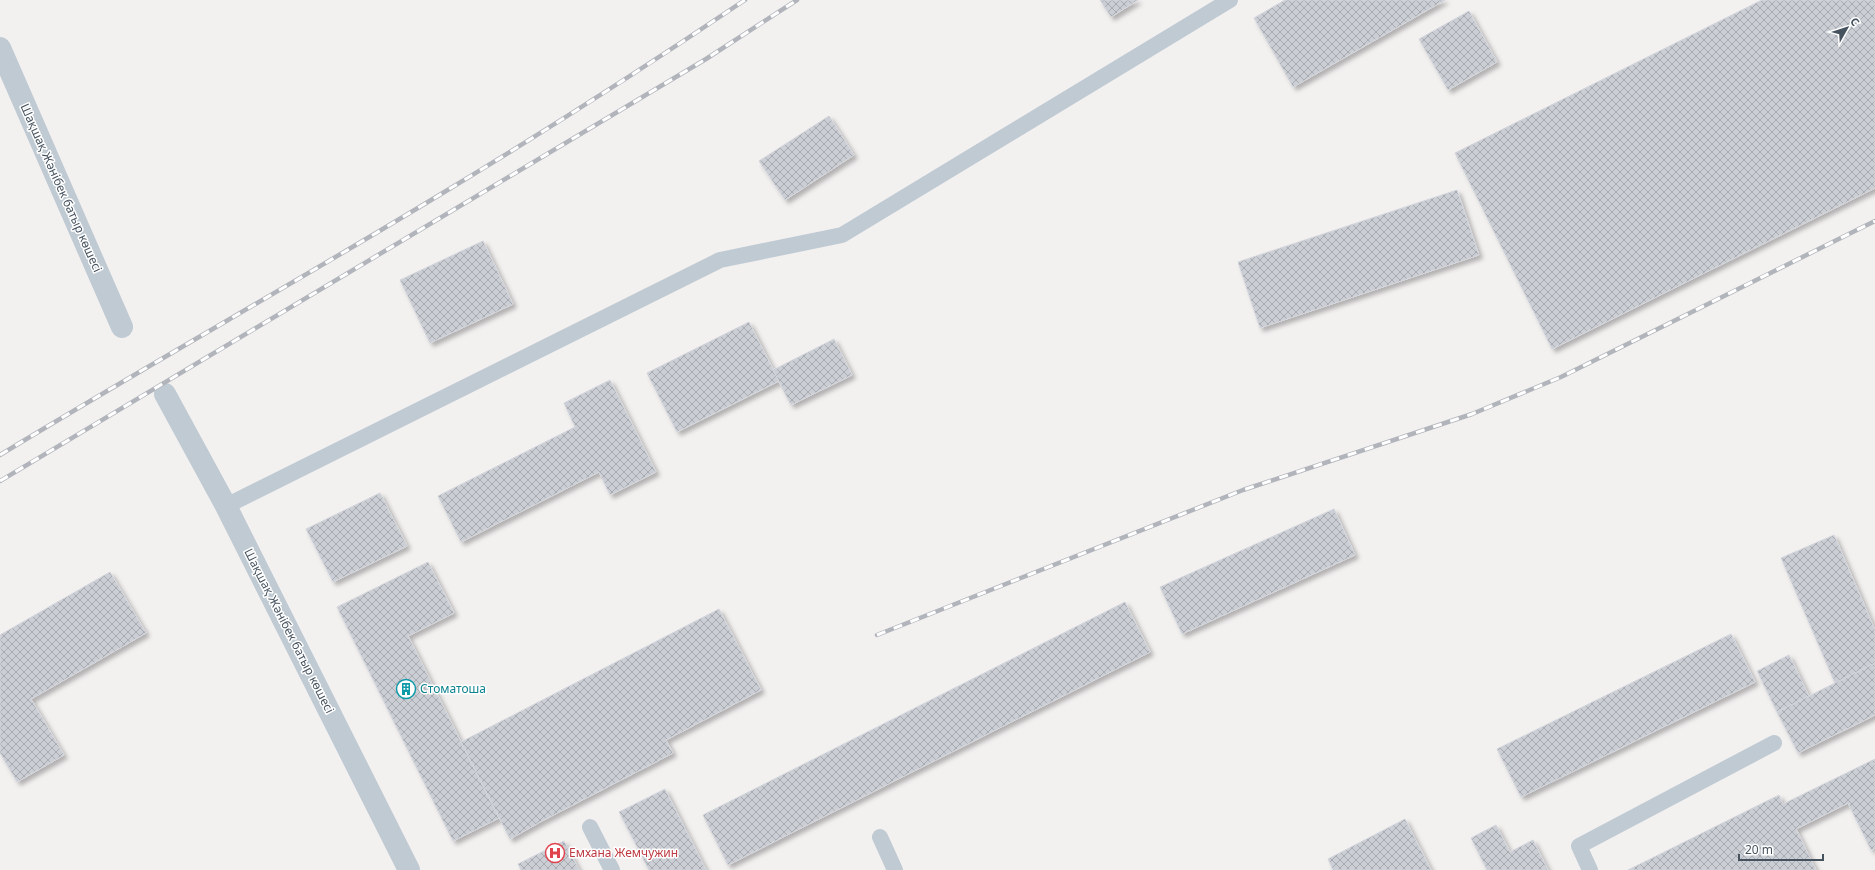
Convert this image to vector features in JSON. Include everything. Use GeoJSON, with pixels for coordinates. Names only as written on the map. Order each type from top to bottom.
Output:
{"type":"FeatureCollection","features":[{"type":"Feature","properties":{"kind":"street","name":"Шақшақ Жәнібек батыр көшесі"},"geometry":{"type":"LineString","coordinates":[[0,48],[122,328]]}},
{"type":"Feature","properties":{"kind":"street","name":"Шақшақ Жәнібек батыр көшесі"},"geometry":{"type":"LineString","coordinates":[[165,394],[226,506],[409,870]]}},
{"type":"Feature","properties":{"kind":"lane"},"geometry":{"type":"LineString","coordinates":[[226,506],[720,260],[842,235],[1230,0]]}},
{"type":"Feature","properties":{"kind":"lane"},"geometry":{"type":"LineString","coordinates":[[1590,870],[1579,846],[1774,743]]}},
{"type":"Feature","properties":{"kind":"lane"},"geometry":{"type":"LineString","coordinates":[[590,827],[612,870]]}},
{"type":"Feature","properties":{"kind":"lane"},"geometry":{"type":"LineString","coordinates":[[880,837],[895,870]]}},
{"type":"Feature","properties":{"kind":"building"},"geometry":{"type":"Polygon","coordinates":[[[1100,0],[1138,0],[1111,17],[1100,0]]]}},
{"type":"Feature","properties":{"kind":"building"},"geometry":{"type":"Polygon","coordinates":[[[1285,0],[1445,0],[1293,87],[1254,18],[1285,0]]]}},
{"type":"Feature","properties":{"kind":"building"},"geometry":{"type":"Polygon","coordinates":[[[1762,0],[1875,0],[1875,188],[1552,349],[1455,153],[1762,0]]]}},
{"type":"Feature","properties":{"kind":"building"},"geometry":{"type":"Polygon","coordinates":[[[1469,11],[1497,62],[1448,90],[1419,39],[1469,11]]]}},
{"type":"Feature","properties":{"kind":"building"},"geometry":{"type":"Polygon","coordinates":[[[829,116],[854,155],[785,200],[759,161],[829,116]]]}},
{"type":"Feature","properties":{"kind":"building"},"geometry":{"type":"Polygon","coordinates":[[[1457,190],[1479,255],[1260,328],[1238,262],[1457,190]]]}},
{"type":"Feature","properties":{"kind":"building"},"geometry":{"type":"Polygon","coordinates":[[[483,241],[513,304],[430,343],[400,280],[483,241]]]}},
{"type":"Feature","properties":{"kind":"building"},"geometry":{"type":"Polygon","coordinates":[[[749,322],[779,381],[677,432],[647,373],[749,322]]]}},
{"type":"Feature","properties":{"kind":"building"},"geometry":{"type":"Polygon","coordinates":[[[834,339],[852,375],[791,405],[773,370],[834,339]]]}},
{"type":"Feature","properties":{"kind":"building"},"geometry":{"type":"Polygon","coordinates":[[[610,380],[656,472],[610,495],[599,472],[461,542],[438,496],[575,427],[564,403],[610,380]]]}},
{"type":"Feature","properties":{"kind":"building"},"geometry":{"type":"Polygon","coordinates":[[[380,493],[407,546],[333,582],[306,529],[380,493]]]}},
{"type":"Feature","properties":{"kind":"building"},"geometry":{"type":"Polygon","coordinates":[[[1334,509],[1355,555],[1182,634],[1160,587],[1334,509]]]}},
{"type":"Feature","properties":{"kind":"building"},"geometry":{"type":"Polygon","coordinates":[[[1834,535],[1875,630],[1875,663],[1835,683],[1781,558],[1834,535]]]}},
{"type":"Feature","properties":{"kind":"building","name":"Стоматоша"},"geometry":{"type":"Polygon","coordinates":[[[428,562],[454,613],[408,636],[499,818],[453,841],[337,607],[428,562]]]}},
{"type":"Feature","properties":{"kind":"building"},"geometry":{"type":"Polygon","coordinates":[[[110,572],[146,633],[31,699],[64,755],[17,782],[0,753],[0,635],[110,572]]]}},
{"type":"Feature","properties":{"kind":"building"},"geometry":{"type":"Polygon","coordinates":[[[1125,602],[1150,652],[728,865],[703,815],[1125,602]]]}},
{"type":"Feature","properties":{"kind":"building"},"geometry":{"type":"Polygon","coordinates":[[[719,609],[761,690],[666,740],[673,753],[510,839],[461,742],[719,609]]]}},
{"type":"Feature","properties":{"kind":"building"},"geometry":{"type":"Polygon","coordinates":[[[1731,634],[1755,682],[1521,797],[1497,749],[1731,634]]]}},
{"type":"Feature","properties":{"kind":"building"},"geometry":{"type":"Polygon","coordinates":[[[1789,655],[1809,696],[1777,712],[1757,671],[1789,655]]]}},
{"type":"Feature","properties":{"kind":"building"},"geometry":{"type":"Polygon","coordinates":[[[1875,663],[1875,715],[1798,753],[1777,712],[1875,663]]]}},
{"type":"Feature","properties":{"kind":"building"},"geometry":{"type":"Polygon","coordinates":[[[1875,759],[1875,848],[1871,850],[1848,803],[1796,829],[1816,870],[1628,870],[1779,795],[1783,804],[1875,759]]]}},
{"type":"Feature","properties":{"kind":"building"},"geometry":{"type":"Polygon","coordinates":[[[665,789],[706,870],[649,870],[619,812],[665,789]]]}},
{"type":"Feature","properties":{"kind":"building"},"geometry":{"type":"Polygon","coordinates":[[[1405,819],[1431,870],[1333,870],[1328,859],[1405,819]]]}},
{"type":"Feature","properties":{"kind":"building"},"geometry":{"type":"Polygon","coordinates":[[[1496,825],[1510,852],[1533,840],[1548,870],[1487,870],[1471,838],[1496,825]]]}},
{"type":"Feature","properties":{"kind":"building","name":"Емхана Жемчужин"},"geometry":{"type":"Polygon","coordinates":[[[564,841],[579,870],[521,870],[518,864],[564,841]]]}},
{"type":"Feature","properties":{"kind":"railway"},"geometry":{"type":"LineString","coordinates":[[0,455],[111,388],[335,258],[484,168],[597,97],[745,0]]}},
{"type":"Feature","properties":{"kind":"railway"},"geometry":{"type":"LineString","coordinates":[[0,481],[706,59],[797,0]]}},
{"type":"Feature","properties":{"kind":"railway"},"geometry":{"type":"LineString","coordinates":[[877,635],[1243,490],[1472,414],[1561,377],[1875,221]]}},
{"type":"Feature","properties":{"kind":"place","name":"Стоматоша"},"geometry":{"type":"Point","coordinates":[406,689]}},
{"type":"Feature","properties":{"kind":"place","name":"Емхана Жемчужин"},"geometry":{"type":"Point","coordinates":[555,853]}}]}
